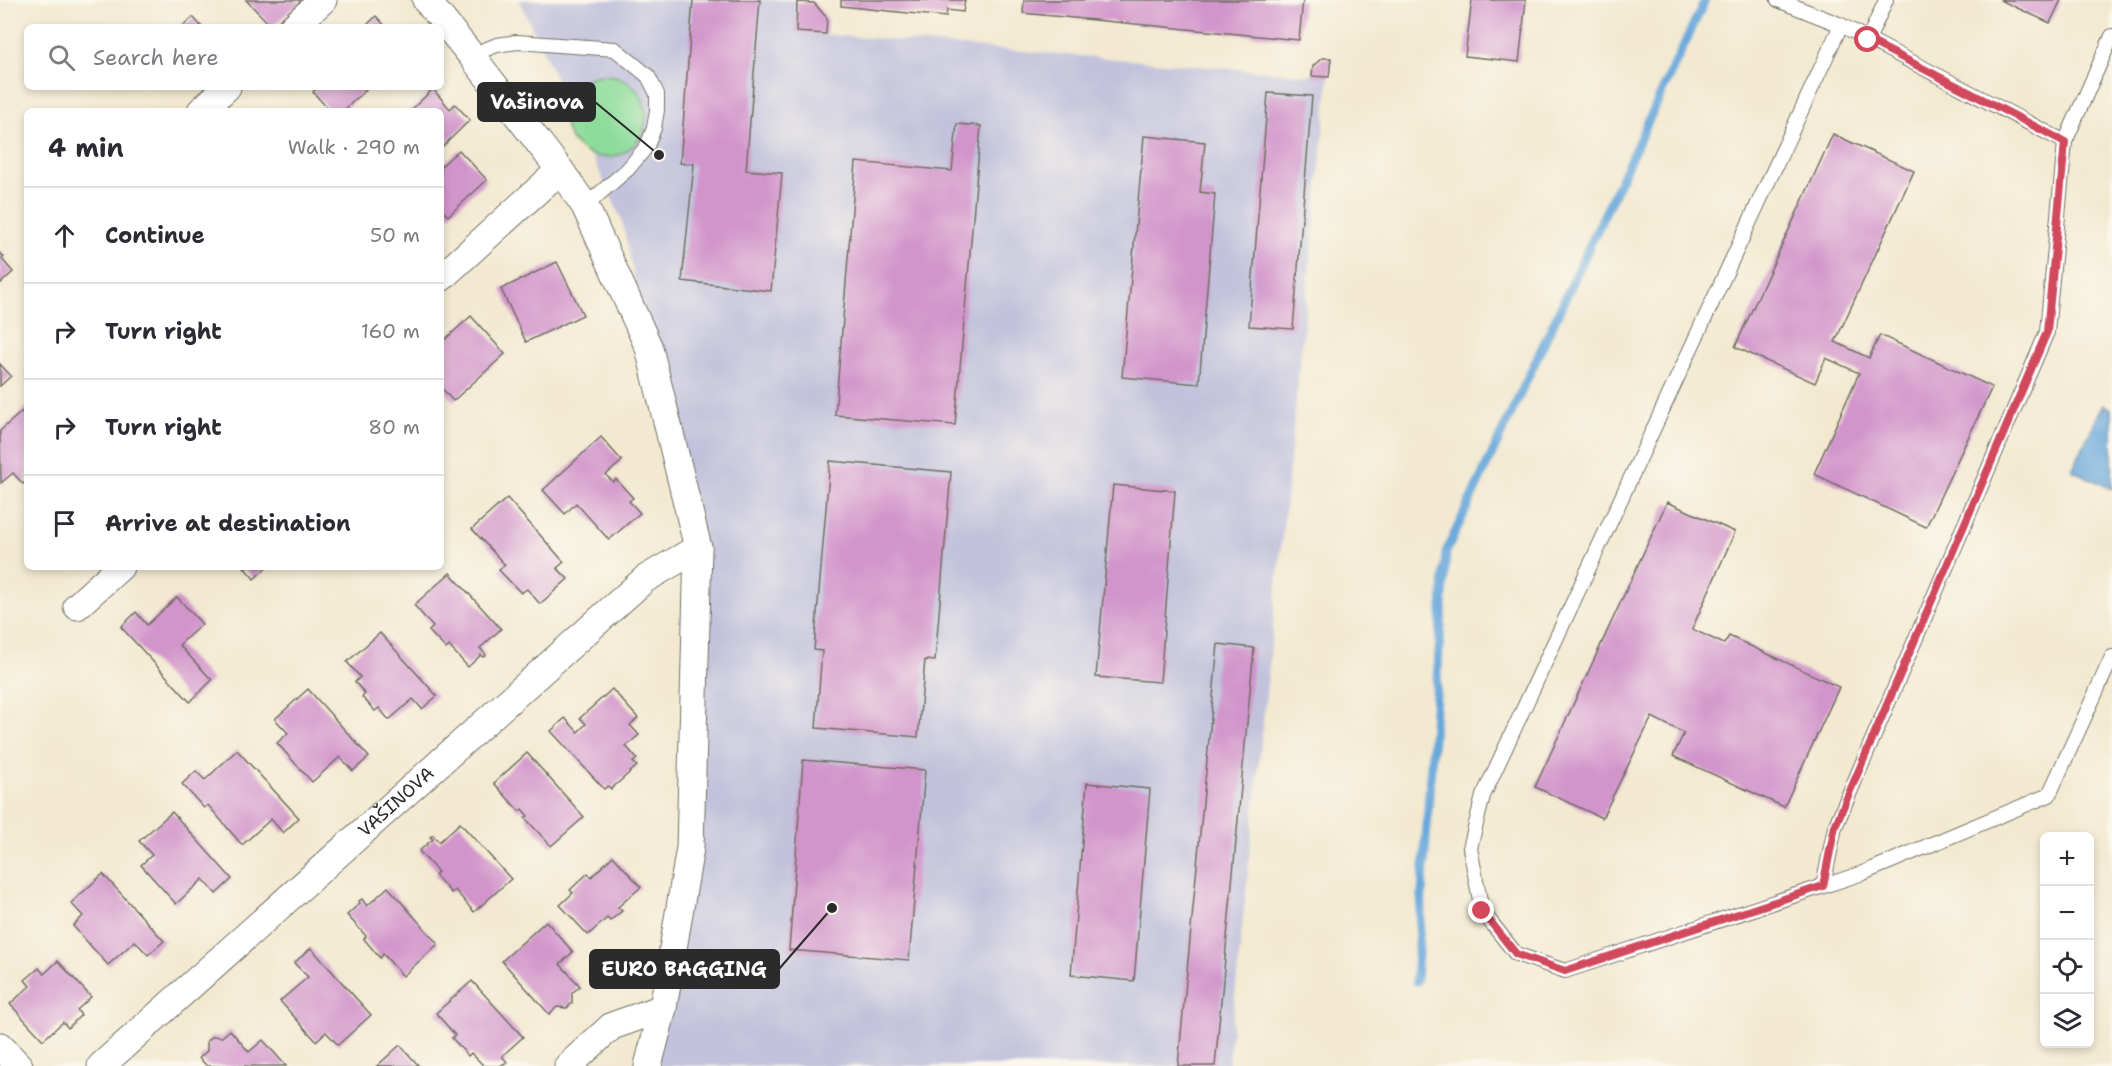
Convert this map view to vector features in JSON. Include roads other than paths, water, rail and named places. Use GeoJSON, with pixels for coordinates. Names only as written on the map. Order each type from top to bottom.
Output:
{"type":"FeatureCollection","features":[{"type":"Feature","properties":{"kind":"street"},"geometry":{"type":"LineString","coordinates":[[296,24],[323,0]]}},
{"type":"Feature","properties":{"kind":"street"},"geometry":{"type":"LineString","coordinates":[[426,0],[560,170],[585,206],[649,348],[698,548],[690,848],[663,1008],[648,1066]]}},
{"type":"Feature","properties":{"kind":"street"},"geometry":{"type":"LineString","coordinates":[[204,108],[224,90]]}},
{"type":"Feature","properties":{"kind":"street"},"geometry":{"type":"LineString","coordinates":[[444,275],[560,170]]}},
{"type":"Feature","properties":{"kind":"street","name":"VAŠINOVA"},"geometry":{"type":"LineString","coordinates":[[101,1066],[645,579],[698,548]]}},
{"type":"Feature","properties":{"kind":"street"},"geometry":{"type":"LineString","coordinates":[[76,606],[117,570]]}},
{"type":"Feature","properties":{"kind":"street"},"geometry":{"type":"LineString","coordinates":[[568,1066],[612,1026],[663,1008]]}},
{"type":"Feature","properties":{"kind":"street"},"geometry":{"type":"LineString","coordinates":[[0,1046],[19,1066]]}},
{"type":"Feature","properties":{"kind":"lane"},"geometry":{"type":"LineString","coordinates":[[1778,0],[1841,26],[2065,142]]}},
{"type":"Feature","properties":{"kind":"lane"},"geometry":{"type":"LineString","coordinates":[[1868,40],[1886,0]]}},
{"type":"Feature","properties":{"kind":"lane"},"geometry":{"type":"LineString","coordinates":[[1841,26],[1483,795],[1470,848],[1482,911],[1516,954],[1565,971],[1863,873],[2049,795],[2112,657]]}},
{"type":"Feature","properties":{"kind":"lane"},"geometry":{"type":"LineString","coordinates":[[1823,886],[1835,826],[2047,332],[2065,142],[2112,36]]}},
{"type":"Feature","properties":{"kind":"lane"},"geometry":{"type":"LineString","coordinates":[[471,55],[497,45],[517,42],[615,49],[648,76],[657,94],[657,110],[654,128],[647,146],[628,169],[585,206]]}},
{"type":"Feature","properties":{"kind":"water"},"geometry":{"type":"Polygon","coordinates":[[[2103,405],[2112,409],[2112,489],[2072,470],[2103,405]]]}},
{"type":"Feature","properties":{"kind":"waterway"},"geometry":{"type":"LineString","coordinates":[[1416,981],[1446,552],[1705,0]]}},
{"type":"Feature","properties":{"kind":"place","name":"Vašinova"},"geometry":{"type":"Point","coordinates":[659,155]}},
{"type":"Feature","properties":{"kind":"place","name":"EURO BAGGING"},"geometry":{"type":"Point","coordinates":[832,908]}}]}
